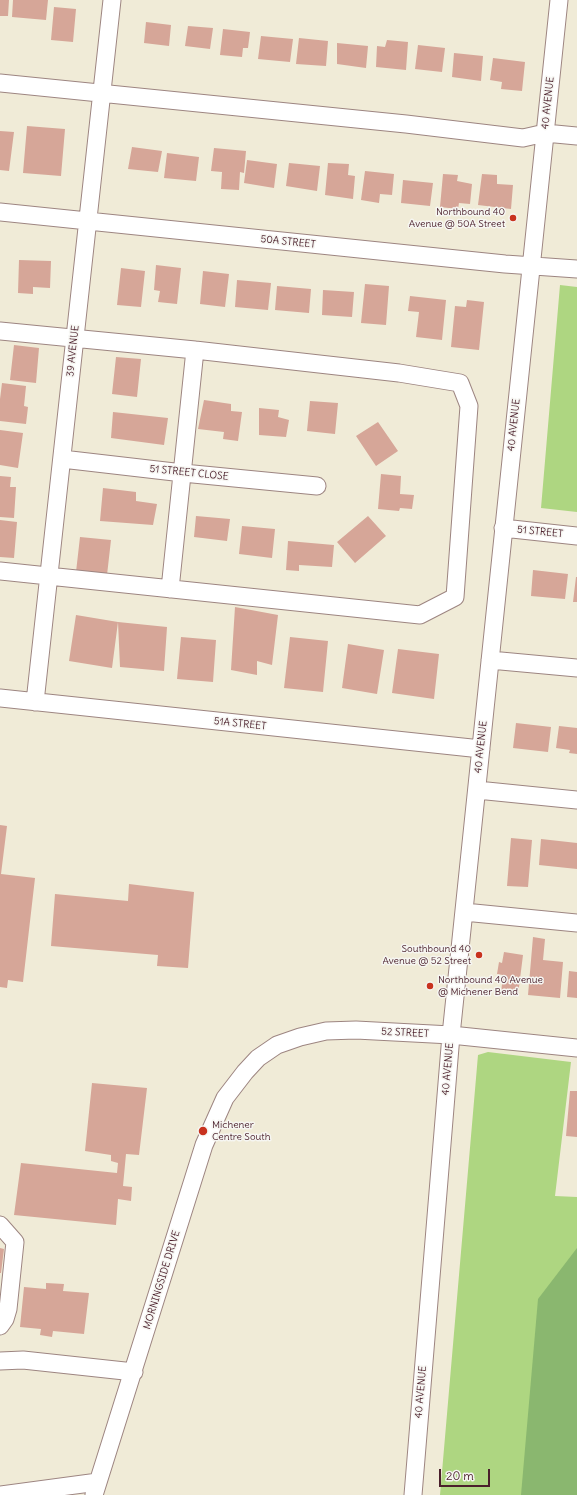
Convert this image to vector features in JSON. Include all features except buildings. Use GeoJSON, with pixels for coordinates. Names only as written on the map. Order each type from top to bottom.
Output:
{"type":"FeatureCollection","features":[{"type":"Feature","properties":{"kind":"street","name":"39 AVENUE"},"geometry":{"type":"LineString","coordinates":[[35,702],[112,0]]}},
{"type":"Feature","properties":{"kind":"street","name":"40 AVENUE"},"geometry":{"type":"LineString","coordinates":[[413,1495],[451,1035],[558,0]]}},
{"type":"Feature","properties":{"kind":"street"},"geometry":{"type":"LineString","coordinates":[[0,84],[406,124],[523,138],[545,133],[577,136]]}},
{"type":"Feature","properties":{"kind":"street","name":"50A STREET"},"geometry":{"type":"LineString","coordinates":[[0,212],[497,263],[577,269]]}},
{"type":"Feature","properties":{"kind":"street"},"geometry":{"type":"LineString","coordinates":[[0,331],[195,350],[399,373],[460,383],[469,406],[455,597],[420,615],[0,571]]}},
{"type":"Feature","properties":{"kind":"street"},"geometry":{"type":"LineString","coordinates":[[170,589],[195,350]]}},
{"type":"Feature","properties":{"kind":"street","name":"51 STREET CLOSE"},"geometry":{"type":"LineString","coordinates":[[62,460],[317,486]]}},
{"type":"Feature","properties":{"kind":"street","name":"51 STREET"},"geometry":{"type":"LineString","coordinates":[[503,528],[577,536]]}},
{"type":"Feature","properties":{"kind":"street"},"geometry":{"type":"LineString","coordinates":[[490,660],[577,668]]}},
{"type":"Feature","properties":{"kind":"street","name":"51A STREET"},"geometry":{"type":"LineString","coordinates":[[0,698],[481,749]]}},
{"type":"Feature","properties":{"kind":"street"},"geometry":{"type":"LineString","coordinates":[[477,790],[577,800]]}},
{"type":"Feature","properties":{"kind":"street"},"geometry":{"type":"LineString","coordinates":[[464,912],[577,923]]}},
{"type":"Feature","properties":{"kind":"street","name":"52 STREET"},"geometry":{"type":"LineString","coordinates":[[245,1072],[258,1058],[277,1045],[300,1037],[326,1031],[356,1030],[451,1035],[577,1048]]}},
{"type":"Feature","properties":{"kind":"street","name":"MORNINGSIDE DRIVE"},"geometry":{"type":"LineString","coordinates":[[96,1488],[134,1372],[204,1145],[225,1098],[245,1072]]}},
{"type":"Feature","properties":{"kind":"street"},"geometry":{"type":"LineString","coordinates":[[0,1225],[15,1242],[8,1309],[5,1319],[0,1326]]}},
{"type":"Feature","properties":{"kind":"street"},"geometry":{"type":"LineString","coordinates":[[0,1361],[23,1360],[134,1372]]}},
{"type":"Feature","properties":{"kind":"street"},"geometry":{"type":"LineString","coordinates":[[0,1495],[96,1488]]}},
{"type":"Feature","properties":{"kind":"green space"},"geometry":{"type":"Polygon","coordinates":[[[560,285],[577,287],[577,512],[541,508],[560,285]]]}},
{"type":"Feature","properties":{"kind":"green space"},"geometry":{"type":"Polygon","coordinates":[[[488,1052],[571,1062],[555,1196],[577,1197],[577,1495],[440,1495],[478,1055],[488,1052]]]}},
{"type":"Feature","properties":{"kind":"green space"},"geometry":{"type":"Polygon","coordinates":[[[577,1248],[577,1495],[521,1495],[538,1299],[577,1248]]]}},
{"type":"Feature","properties":{"kind":"place","name":"Northbound 40 Avenue @ 50A Street"},"geometry":{"type":"Point","coordinates":[513,218]}},
{"type":"Feature","properties":{"kind":"place","name":"Southbound 40 Avenue @ 52 Street"},"geometry":{"type":"Point","coordinates":[479,955]}},
{"type":"Feature","properties":{"kind":"place","name":"Northbound 40 Avenue @ Michener Bend"},"geometry":{"type":"Point","coordinates":[430,986]}},
{"type":"Feature","properties":{"kind":"place","name":"Michener Centre South"},"geometry":{"type":"Point","coordinates":[203,1131]}}]}
